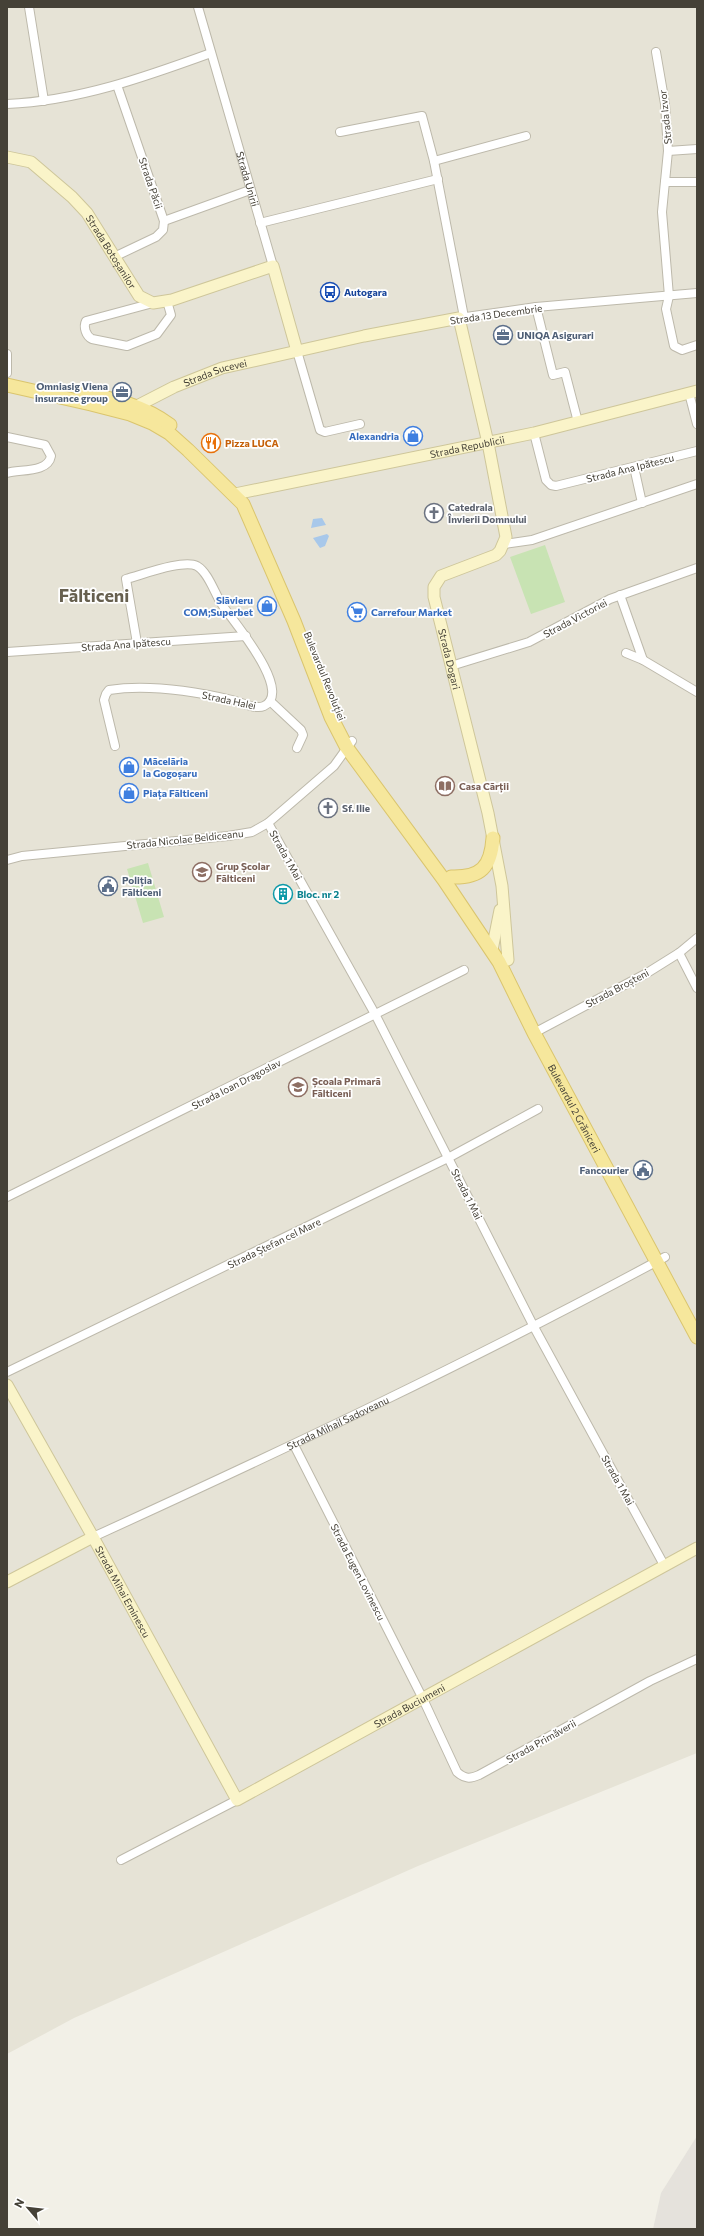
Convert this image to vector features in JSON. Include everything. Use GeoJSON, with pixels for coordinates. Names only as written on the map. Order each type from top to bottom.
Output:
{"type":"FeatureCollection","features":[{"type":"Feature","properties":{"kind":"main road"},"geometry":{"type":"LineString","coordinates":[[7,374],[133,410]]}},
{"type":"Feature","properties":{"kind":"main road"},"geometry":{"type":"LineString","coordinates":[[7,384],[133,410]]}},
{"type":"Feature","properties":{"kind":"main road","name":"Bulevardul Revoluției"},"geometry":{"type":"LineString","coordinates":[[133,410],[156,415],[176,429],[239,493],[258,515],[350,744],[493,944]]}},
{"type":"Feature","properties":{"kind":"main road","name":"Bulevardul Revoluției"},"geometry":{"type":"LineString","coordinates":[[350,744],[451,877],[504,961]]}},
{"type":"Feature","properties":{"kind":"main road"},"geometry":{"type":"LineString","coordinates":[[451,877],[464,878],[480,872],[489,859],[493,838]]}},
{"type":"Feature","properties":{"kind":"main road","name":"Bulevardul 2 Grăniceri"},"geometry":{"type":"LineString","coordinates":[[504,961],[538,1031],[662,1259],[697,1319]]}},
{"type":"Feature","properties":{"kind":"main road","name":"Bulevardul 2 Grăniceri"},"geometry":{"type":"LineString","coordinates":[[662,1259],[697,1338]]}},
{"type":"Feature","properties":{"kind":"street"},"geometry":{"type":"LineString","coordinates":[[29,7],[44,101]]}},
{"type":"Feature","properties":{"kind":"street","name":"Strada Unirii"},"geometry":{"type":"LineString","coordinates":[[198,7],[297,351]]}},
{"type":"Feature","properties":{"kind":"street","name":"Strada Izvor"},"geometry":{"type":"LineString","coordinates":[[656,52],[665,104],[668,151],[662,212],[669,296],[666,308],[674,346],[682,350],[697,345]]}},
{"type":"Feature","properties":{"kind":"street"},"geometry":{"type":"LineString","coordinates":[[7,104],[44,101],[117,85],[211,53]]}},
{"type":"Feature","properties":{"kind":"street","name":"Strada Păcii"},"geometry":{"type":"LineString","coordinates":[[116,256],[156,237],[163,230],[164,221],[117,85]]}},
{"type":"Feature","properties":{"kind":"street"},"geometry":{"type":"LineString","coordinates":[[340,132],[422,116],[438,180],[461,318],[505,521],[506,537],[504,544],[524,542],[697,484]]}},
{"type":"Feature","properties":{"kind":"street"},"geometry":{"type":"LineString","coordinates":[[434,161],[526,136]]}},
{"type":"Feature","properties":{"kind":"street"},"geometry":{"type":"LineString","coordinates":[[668,151],[697,149]]}},
{"type":"Feature","properties":{"kind":"street","name":"Strada Botoșanilor"},"geometry":{"type":"LineString","coordinates":[[7,156],[31,162],[60,185],[87,213],[116,256],[139,296],[152,303]]}},
{"type":"Feature","properties":{"kind":"street"},"geometry":{"type":"LineString","coordinates":[[260,223],[438,180]]}},
{"type":"Feature","properties":{"kind":"street"},"geometry":{"type":"LineString","coordinates":[[666,182],[697,182]]}},
{"type":"Feature","properties":{"kind":"street"},"geometry":{"type":"LineString","coordinates":[[164,221],[250,190]]}},
{"type":"Feature","properties":{"kind":"street"},"geometry":{"type":"LineString","coordinates":[[168,301],[171,315],[157,334],[124,346],[92,339],[88,336],[84,327],[86,321],[152,303],[168,301],[273,266]]}},
{"type":"Feature","properties":{"kind":"street","name":"Strada 13 Decembrie"},"geometry":{"type":"LineString","coordinates":[[297,351],[461,318],[536,307],[697,293]]}},
{"type":"Feature","properties":{"kind":"street"},"geometry":{"type":"LineString","coordinates":[[536,307],[553,375],[565,372],[578,422]]}},
{"type":"Feature","properties":{"kind":"street"},"geometry":{"type":"LineString","coordinates":[[297,351],[320,430],[325,432],[360,424]]}},
{"type":"Feature","properties":{"kind":"street","name":"Strada Sucevei"},"geometry":{"type":"LineString","coordinates":[[133,410],[174,387],[222,368],[297,351]]}},
{"type":"Feature","properties":{"kind":"street"},"geometry":{"type":"LineString","coordinates":[[7,354],[7,374]]}},
{"type":"Feature","properties":{"kind":"street"},"geometry":{"type":"LineString","coordinates":[[693,392],[697,424]]}},
{"type":"Feature","properties":{"kind":"street","name":"Strada Republicii"},"geometry":{"type":"LineString","coordinates":[[239,493],[534,433],[693,392]]}},
{"type":"Feature","properties":{"kind":"street","name":"Strada Ana Ipătescu"},"geometry":{"type":"LineString","coordinates":[[534,433],[546,480],[551,486],[563,485],[697,451]]}},
{"type":"Feature","properties":{"kind":"street"},"geometry":{"type":"LineString","coordinates":[[7,437],[45,445],[51,456],[49,462],[44,467],[7,473]]}},
{"type":"Feature","properties":{"kind":"street"},"geometry":{"type":"LineString","coordinates":[[634,467],[642,503]]}},
{"type":"Feature","properties":{"kind":"street","name":"Strada Dogari"},"geometry":{"type":"LineString","coordinates":[[504,544],[496,555],[441,576],[434,587],[434,597],[493,838],[502,886],[504,961]]}},
{"type":"Feature","properties":{"kind":"street","name":"Strada Halei"},"geometry":{"type":"LineString","coordinates":[[115,746],[104,700],[109,690],[141,687],[155,688],[208,695],[258,707],[270,701],[274,690],[246,636],[222,606],[205,574],[198,566],[183,564],[126,579],[137,643]]}},
{"type":"Feature","properties":{"kind":"street","name":"Strada Victoriei"},"geometry":{"type":"LineString","coordinates":[[451,666],[529,642],[620,595],[697,568]]}},
{"type":"Feature","properties":{"kind":"street"},"geometry":{"type":"LineString","coordinates":[[620,595],[643,660]]}},
{"type":"Feature","properties":{"kind":"street","name":"Strada Ana Ipătescu"},"geometry":{"type":"LineString","coordinates":[[7,652],[246,636]]}},
{"type":"Feature","properties":{"kind":"street"},"geometry":{"type":"LineString","coordinates":[[626,653],[643,660],[697,692]]}},
{"type":"Feature","properties":{"kind":"street"},"geometry":{"type":"LineString","coordinates":[[270,701],[301,730],[303,735],[297,748]]}},
{"type":"Feature","properties":{"kind":"street","name":"Strada Nicolae Beldiceanu"},"geometry":{"type":"LineString","coordinates":[[7,860],[22,856],[228,836],[252,832],[268,823],[334,766],[350,744]]}},
{"type":"Feature","properties":{"kind":"street","name":"Strada 1 Mai"},"geometry":{"type":"LineString","coordinates":[[268,823],[375,1014],[534,1327],[664,1565]]}},
{"type":"Feature","properties":{"kind":"street","name":"Strada Dogari"},"geometry":{"type":"LineString","coordinates":[[493,944],[502,899]]}},
{"type":"Feature","properties":{"kind":"street","name":"Strada Broșteni"},"geometry":{"type":"LineString","coordinates":[[538,1031],[647,973],[679,953],[697,938]]}},
{"type":"Feature","properties":{"kind":"street"},"geometry":{"type":"LineString","coordinates":[[679,953],[697,988]]}},
{"type":"Feature","properties":{"kind":"street","name":"Strada Ioan Dragoslav"},"geometry":{"type":"LineString","coordinates":[[7,1197],[464,970]]}},
{"type":"Feature","properties":{"kind":"street","name":"Strada Ștefan cel Mare"},"geometry":{"type":"LineString","coordinates":[[7,1372],[448,1158],[538,1109]]}},
{"type":"Feature","properties":{"kind":"street","name":"Strada Mihail Sadoveanu"},"geometry":{"type":"LineString","coordinates":[[7,1582],[93,1537],[294,1445],[534,1327],[662,1259]]}},
{"type":"Feature","properties":{"kind":"street","name":"Strada Mihai Eminescu"},"geometry":{"type":"LineString","coordinates":[[7,1385],[93,1537],[237,1800]]}},
{"type":"Feature","properties":{"kind":"street","name":"Strada Eugen Lovinescu"},"geometry":{"type":"LineString","coordinates":[[294,1445],[423,1698]]}},
{"type":"Feature","properties":{"kind":"street","name":"Strada Buciumeni"},"geometry":{"type":"LineString","coordinates":[[121,1860],[237,1800],[697,1548]]}},
{"type":"Feature","properties":{"kind":"street","name":"Strada Primăverii"},"geometry":{"type":"LineString","coordinates":[[423,1698],[457,1772],[466,1778],[472,1778],[697,1658]]}},
{"type":"Feature","properties":{"kind":"shaded area"},"geometry":{"type":"Polygon","coordinates":[[[7,7],[697,7],[697,1753],[418,1866],[74,2018],[7,2054],[7,7]]]}},
{"type":"Feature","properties":{"kind":"shaded area"},"geometry":{"type":"Polygon","coordinates":[[[697,2136],[697,2229],[653,2229],[661,2193],[697,2136]]]}},
{"type":"Feature","properties":{"kind":"green space"},"geometry":{"type":"Polygon","coordinates":[[[545,545],[565,602],[531,614],[510,557],[545,545]]]}},
{"type":"Feature","properties":{"kind":"green space"},"geometry":{"type":"Polygon","coordinates":[[[148,863],[164,917],[143,923],[127,869],[148,863]]]}},
{"type":"Feature","properties":{"kind":"water"},"geometry":{"type":"Polygon","coordinates":[[[322,518],[326,525],[311,528],[313,519],[322,518]]]}},
{"type":"Feature","properties":{"kind":"water"},"geometry":{"type":"Polygon","coordinates":[[[327,534],[329,536],[325,546],[320,548],[313,538],[327,534]]]}},
{"type":"Feature","properties":{"kind":"place","name":"Autogara"},"geometry":{"type":"Point","coordinates":[330,292]}},
{"type":"Feature","properties":{"kind":"place","name":"UNIQA Asigurari"},"geometry":{"type":"Point","coordinates":[503,335]}},
{"type":"Feature","properties":{"kind":"place","name":"Omniasig Viena insurance group"},"geometry":{"type":"Point","coordinates":[122,392]}},
{"type":"Feature","properties":{"kind":"place","name":"Alexandria"},"geometry":{"type":"Point","coordinates":[413,436]}},
{"type":"Feature","properties":{"kind":"place","name":"Pizza LUCA"},"geometry":{"type":"Point","coordinates":[211,443]}},
{"type":"Feature","properties":{"kind":"place","name":"Catedrala Învierii Domnului"},"geometry":{"type":"Point","coordinates":[434,513]}},
{"type":"Feature","properties":{"kind":"place","name":"Slăvieru COM;Superbet"},"geometry":{"type":"Point","coordinates":[267,606]}},
{"type":"Feature","properties":{"kind":"place","name":"Carrefour Market"},"geometry":{"type":"Point","coordinates":[357,612]}},
{"type":"Feature","properties":{"kind":"place","name":"Măcelăria la Gogoșaru"},"geometry":{"type":"Point","coordinates":[129,767]}},
{"type":"Feature","properties":{"kind":"place","name":"Casa Cărții"},"geometry":{"type":"Point","coordinates":[445,786]}},
{"type":"Feature","properties":{"kind":"place","name":"Piața Fălticeni"},"geometry":{"type":"Point","coordinates":[129,793]}},
{"type":"Feature","properties":{"kind":"place","name":"Sf. Ilie"},"geometry":{"type":"Point","coordinates":[328,808]}},
{"type":"Feature","properties":{"kind":"place","name":"Grup Școlar Fălticeni"},"geometry":{"type":"Point","coordinates":[202,872]}},
{"type":"Feature","properties":{"kind":"place","name":"Poliția Fălticeni"},"geometry":{"type":"Point","coordinates":[108,886]}},
{"type":"Feature","properties":{"kind":"place","name":"Bloc. nr 2"},"geometry":{"type":"Point","coordinates":[283,894]}},
{"type":"Feature","properties":{"kind":"place","name":"Școala Primară Fălticeni"},"geometry":{"type":"Point","coordinates":[298,1087]}},
{"type":"Feature","properties":{"kind":"place","name":"Fancourier"},"geometry":{"type":"Point","coordinates":[643,1170]}},
{"type":"Feature","properties":{"kind":"district","name":"Fălticeni"},"geometry":{"type":"Point","coordinates":[94,595]}}]}
